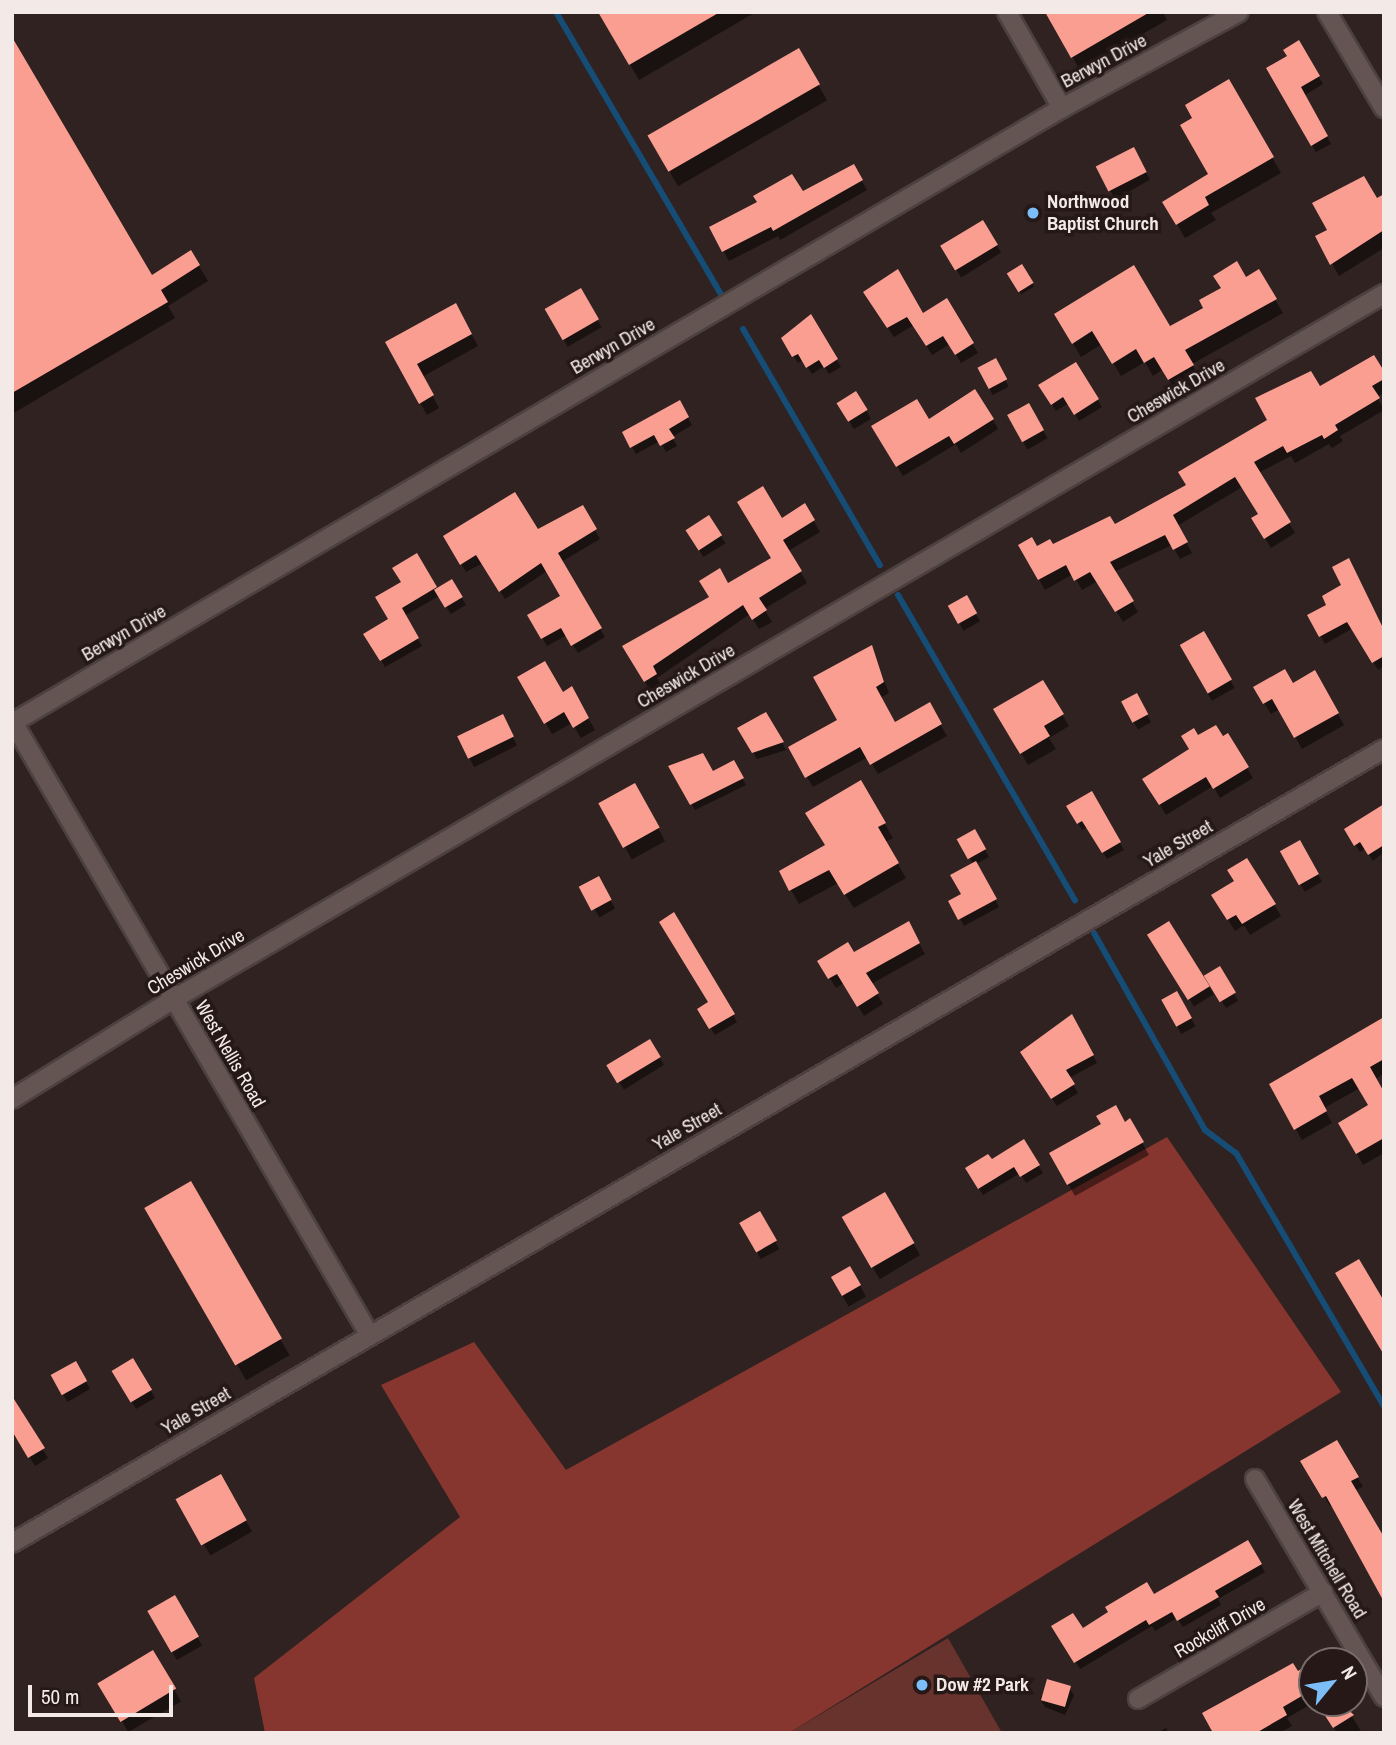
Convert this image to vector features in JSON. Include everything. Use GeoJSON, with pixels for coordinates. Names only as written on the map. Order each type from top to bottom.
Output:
{"type":"FeatureCollection","features":[{"type":"Feature","properties":{"kind":"street"},"geometry":{"type":"LineString","coordinates":[[1007,12],[1062,108]]}},
{"type":"Feature","properties":{"kind":"street","name":"Berwyn Drive"},"geometry":{"type":"LineString","coordinates":[[13,723],[1062,108],[1239,12]]}},
{"type":"Feature","properties":{"kind":"street"},"geometry":{"type":"LineString","coordinates":[[1327,12],[1384,108]]}},
{"type":"Feature","properties":{"kind":"street","name":"Cheswick Drive"},"geometry":{"type":"LineString","coordinates":[[12,1099],[174,999],[1384,294]]}},
{"type":"Feature","properties":{"kind":"street","name":"West Nellis Road"},"geometry":{"type":"LineString","coordinates":[[13,723],[369,1334]]}},
{"type":"Feature","properties":{"kind":"street","name":"Yale Street"},"geometry":{"type":"LineString","coordinates":[[12,1543],[1384,749]]}},
{"type":"Feature","properties":{"kind":"street","name":"West Mitchell Road"},"geometry":{"type":"LineString","coordinates":[[1255,1479],[1384,1697]]}},
{"type":"Feature","properties":{"kind":"street","name":"Rockcliff Drive"},"geometry":{"type":"LineString","coordinates":[[1138,1699],[1323,1592]]}},
{"type":"Feature","properties":{"kind":"shaded area"},"geometry":{"type":"Polygon","coordinates":[[[1167,1137],[1341,1392],[789,1733],[265,1733],[254,1678],[460,1517],[381,1385],[474,1342],[566,1470],[1167,1137]]]}},
{"type":"Feature","properties":{"kind":"shaded area","name":"Dow #2 Park"},"geometry":{"type":"Polygon","coordinates":[[[948,1638],[1002,1733],[789,1733],[948,1638]]]}},
{"type":"Feature","properties":{"kind":"building"},"geometry":{"type":"Polygon","coordinates":[[[598,12],[720,12],[629,65],[598,12]]]}},
{"type":"Feature","properties":{"kind":"building"},"geometry":{"type":"Polygon","coordinates":[[[1045,12],[1150,12],[1071,58],[1045,12]]]}},
{"type":"Feature","properties":{"kind":"building"},"geometry":{"type":"Polygon","coordinates":[[[12,37],[152,275],[191,250],[200,265],[161,290],[168,302],[12,393],[12,37]]]}},
{"type":"Feature","properties":{"kind":"building"},"geometry":{"type":"Polygon","coordinates":[[[1299,40],[1320,76],[1301,87],[1328,136],[1311,146],[1266,68],[1287,56],[1283,50],[1299,40]]]}},
{"type":"Feature","properties":{"kind":"building"},"geometry":{"type":"Polygon","coordinates":[[[799,48],[820,84],[668,172],[647,136],[799,48]]]}},
{"type":"Feature","properties":{"kind":"building"},"geometry":{"type":"Polygon","coordinates":[[[1229,79],[1274,157],[1205,197],[1209,205],[1176,225],[1162,202],[1208,174],[1180,125],[1192,118],[1185,105],[1229,79]]]}},
{"type":"Feature","properties":{"kind":"building"},"geometry":{"type":"Polygon","coordinates":[[[1134,147],[1147,172],[1108,191],[1096,167],[1134,147]]]}},
{"type":"Feature","properties":{"kind":"building"},"geometry":{"type":"Polygon","coordinates":[[[854,164],[863,180],[773,231],[771,227],[722,252],[709,227],[757,202],[753,196],[792,174],[803,191],[854,164]]]}},
{"type":"Feature","properties":{"kind":"building"},"geometry":{"type":"Polygon","coordinates":[[[1364,176],[1377,198],[1384,194],[1384,230],[1330,265],[1315,236],[1327,230],[1312,203],[1364,176]]]}},
{"type":"Feature","properties":{"kind":"building"},"geometry":{"type":"Polygon","coordinates":[[[983,220],[998,245],[955,271],[940,246],[983,220]]]}},
{"type":"Feature","properties":{"kind":"building"},"geometry":{"type":"Polygon","coordinates":[[[1237,261],[1246,277],[1259,269],[1277,299],[1185,350],[1194,365],[1168,380],[1154,357],[1144,363],[1136,349],[1112,364],[1092,331],[1072,344],[1054,314],[1134,265],[1170,326],[1203,308],[1199,300],[1221,288],[1213,276],[1237,261]]]}},
{"type":"Feature","properties":{"kind":"building"},"geometry":{"type":"Polygon","coordinates":[[[1022,264],[1034,283],[1018,292],[1007,274],[1022,264]]]}},
{"type":"Feature","properties":{"kind":"building"},"geometry":{"type":"Polygon","coordinates":[[[898,269],[923,313],[947,298],[974,343],[955,355],[943,336],[926,346],[907,317],[887,328],[863,292],[898,269]]]}},
{"type":"Feature","properties":{"kind":"building"},"geometry":{"type":"Polygon","coordinates":[[[581,288],[599,319],[563,340],[545,309],[581,288]]]}},
{"type":"Feature","properties":{"kind":"building"},"geometry":{"type":"Polygon","coordinates":[[[456,303],[472,334],[417,364],[434,395],[419,404],[385,342],[456,303]]]}},
{"type":"Feature","properties":{"kind":"building"},"geometry":{"type":"Polygon","coordinates":[[[811,314],[838,359],[824,368],[819,360],[806,368],[798,354],[792,357],[781,338],[811,314]]]}},
{"type":"Feature","properties":{"kind":"building"},"geometry":{"type":"Polygon","coordinates":[[[1374,355],[1384,371],[1384,379],[1372,386],[1380,398],[1335,425],[1338,430],[1324,439],[1322,435],[1287,453],[1283,446],[1254,462],[1291,522],[1264,539],[1251,518],[1258,514],[1235,477],[1173,515],[1188,542],[1173,550],[1165,535],[1110,562],[1134,601],[1115,612],[1090,572],[1074,581],[1066,565],[1038,580],[1018,545],[1032,537],[1037,546],[1050,539],[1053,544],[1110,516],[1115,524],[1186,485],[1178,472],[1267,420],[1255,398],[1311,371],[1320,386],[1374,355]]]}},
{"type":"Feature","properties":{"kind":"building"},"geometry":{"type":"Polygon","coordinates":[[[996,358],[1007,379],[989,389],[977,368],[996,358]]]}},
{"type":"Feature","properties":{"kind":"building"},"geometry":{"type":"Polygon","coordinates":[[[1076,362],[1099,399],[1074,415],[1063,397],[1051,405],[1038,385],[1076,362]]]}},
{"type":"Feature","properties":{"kind":"building"},"geometry":{"type":"Polygon","coordinates":[[[975,389],[994,419],[954,444],[949,436],[896,467],[871,426],[917,399],[929,419],[975,389]]]}},
{"type":"Feature","properties":{"kind":"building"},"geometry":{"type":"Polygon","coordinates":[[[856,391],[868,410],[848,422],[836,403],[856,391]]]}},
{"type":"Feature","properties":{"kind":"building"},"geometry":{"type":"Polygon","coordinates":[[[680,400],[689,417],[669,429],[675,438],[660,446],[654,435],[630,448],[622,432],[680,400]]]}},
{"type":"Feature","properties":{"kind":"building"},"geometry":{"type":"Polygon","coordinates":[[[1029,403],[1044,430],[1022,442],[1007,415],[1029,403]]]}},
{"type":"Feature","properties":{"kind":"building"},"geometry":{"type":"Polygon","coordinates":[[[763,486],[782,518],[805,503],[815,520],[783,540],[802,571],[759,598],[767,610],[752,620],[743,605],[653,666],[657,674],[644,682],[622,646],[709,597],[699,581],[720,568],[728,583],[771,558],[737,502],[763,486]]]}},
{"type":"Feature","properties":{"kind":"building"},"geometry":{"type":"Polygon","coordinates":[[[515,492],[538,529],[583,505],[597,529],[558,553],[602,628],[571,646],[561,628],[541,639],[527,615],[560,596],[541,563],[499,592],[476,555],[460,565],[443,536],[515,492]]]}},
{"type":"Feature","properties":{"kind":"building"},"geometry":{"type":"Polygon","coordinates":[[[709,515],[722,535],[699,550],[686,530],[709,515]]]}},
{"type":"Feature","properties":{"kind":"building"},"geometry":{"type":"Polygon","coordinates":[[[417,553],[437,587],[402,608],[419,638],[380,661],[363,634],[388,619],[375,597],[401,582],[392,568],[417,553]]]}},
{"type":"Feature","properties":{"kind":"building"},"geometry":{"type":"Polygon","coordinates":[[[1349,558],[1384,630],[1384,656],[1372,663],[1347,622],[1319,637],[1307,615],[1326,605],[1322,596],[1341,585],[1332,567],[1349,558]]]}},
{"type":"Feature","properties":{"kind":"building"},"geometry":{"type":"Polygon","coordinates":[[[452,579],[463,597],[445,608],[434,590],[452,579]]]}},
{"type":"Feature","properties":{"kind":"building"},"geometry":{"type":"Polygon","coordinates":[[[967,595],[977,613],[958,624],[948,606],[967,595]]]}},
{"type":"Feature","properties":{"kind":"building"},"geometry":{"type":"Polygon","coordinates":[[[1204,631],[1232,679],[1208,693],[1180,645],[1204,631]]]}},
{"type":"Feature","properties":{"kind":"building"},"geometry":{"type":"Polygon","coordinates":[[[872,645],[884,682],[876,687],[895,722],[930,702],[942,724],[870,765],[860,747],[805,778],[788,747],[837,720],[813,677],[872,645]]]}},
{"type":"Feature","properties":{"kind":"building"},"geometry":{"type":"Polygon","coordinates":[[[545,661],[563,692],[572,686],[589,718],[573,728],[564,712],[544,724],[517,677],[545,661]]]}},
{"type":"Feature","properties":{"kind":"building"},"geometry":{"type":"Polygon","coordinates":[[[1285,669],[1293,683],[1315,670],[1339,713],[1294,738],[1272,699],[1263,704],[1253,687],[1285,669]]]}},
{"type":"Feature","properties":{"kind":"building"},"geometry":{"type":"Polygon","coordinates":[[[1043,680],[1064,714],[1044,726],[1050,736],[1020,754],[993,709],[1043,680]]]}},
{"type":"Feature","properties":{"kind":"building"},"geometry":{"type":"Polygon","coordinates":[[[1137,693],[1148,714],[1132,723],[1121,701],[1137,693]]]}},
{"type":"Feature","properties":{"kind":"building"},"geometry":{"type":"Polygon","coordinates":[[[766,712],[784,742],[752,753],[737,728],[766,712]]]}},
{"type":"Feature","properties":{"kind":"building"},"geometry":{"type":"Polygon","coordinates":[[[503,714],[514,736],[468,759],[457,736],[503,714]]]}},
{"type":"Feature","properties":{"kind":"building"},"geometry":{"type":"Polygon","coordinates":[[[1216,725],[1223,736],[1228,733],[1249,767],[1213,789],[1206,777],[1159,805],[1142,779],[1189,749],[1181,736],[1194,728],[1198,735],[1216,725]]]}},
{"type":"Feature","properties":{"kind":"building"},"geometry":{"type":"Polygon","coordinates":[[[703,753],[713,771],[734,760],[744,778],[690,805],[668,766],[703,753]]]}},
{"type":"Feature","properties":{"kind":"building"},"geometry":{"type":"Polygon","coordinates":[[[861,780],[886,823],[878,827],[899,863],[844,895],[829,870],[789,891],[779,871],[825,845],[805,813],[861,780]]]}},
{"type":"Feature","properties":{"kind":"building"},"geometry":{"type":"Polygon","coordinates":[[[635,783],[660,828],[623,848],[598,803],[635,783]]]}},
{"type":"Feature","properties":{"kind":"building"},"geometry":{"type":"Polygon","coordinates":[[[1092,791],[1121,842],[1102,853],[1082,821],[1077,824],[1066,806],[1092,791]]]}},
{"type":"Feature","properties":{"kind":"building"},"geometry":{"type":"Polygon","coordinates":[[[1384,804],[1384,845],[1368,855],[1360,842],[1354,846],[1344,829],[1384,804]]]}},
{"type":"Feature","properties":{"kind":"building"},"geometry":{"type":"Polygon","coordinates":[[[975,829],[986,849],[968,859],[957,839],[975,829]]]}},
{"type":"Feature","properties":{"kind":"building"},"geometry":{"type":"Polygon","coordinates":[[[1300,840],[1319,874],[1299,885],[1280,851],[1300,840]]]}},
{"type":"Feature","properties":{"kind":"building"},"geometry":{"type":"Polygon","coordinates":[[[1247,858],[1276,904],[1242,924],[1236,915],[1227,920],[1211,895],[1234,881],[1227,870],[1247,858]]]}},
{"type":"Feature","properties":{"kind":"building"},"geometry":{"type":"Polygon","coordinates":[[[976,861],[997,899],[958,920],[948,901],[961,894],[950,875],[976,861]]]}},
{"type":"Feature","properties":{"kind":"building"},"geometry":{"type":"Polygon","coordinates":[[[599,876],[612,900],[591,911],[579,887],[599,876]]]}},
{"type":"Feature","properties":{"kind":"building"},"geometry":{"type":"Polygon","coordinates":[[[674,912],[735,1014],[709,1029],[697,1009],[708,1002],[659,922],[674,912]]]}},
{"type":"Feature","properties":{"kind":"building"},"geometry":{"type":"Polygon","coordinates":[[[909,921],[920,943],[866,973],[879,993],[857,1007],[837,974],[828,979],[817,961],[848,942],[854,952],[909,921]]]}},
{"type":"Feature","properties":{"kind":"building"},"geometry":{"type":"Polygon","coordinates":[[[1169,921],[1210,986],[1188,1000],[1147,935],[1169,921]]]}},
{"type":"Feature","properties":{"kind":"building"},"geometry":{"type":"Polygon","coordinates":[[[1220,966],[1236,993],[1220,1002],[1204,976],[1220,966]]]}},
{"type":"Feature","properties":{"kind":"building"},"geometry":{"type":"Polygon","coordinates":[[[1177,991],[1192,1018],[1176,1027],[1161,1000],[1177,991]]]}},
{"type":"Feature","properties":{"kind":"building"},"geometry":{"type":"Polygon","coordinates":[[[1072,1014],[1094,1055],[1066,1070],[1075,1084],[1051,1099],[1020,1052],[1072,1014]]]}},
{"type":"Feature","properties":{"kind":"building"},"geometry":{"type":"Polygon","coordinates":[[[1384,1017],[1384,1059],[1370,1067],[1384,1092],[1384,1138],[1356,1154],[1338,1123],[1368,1105],[1352,1078],[1319,1096],[1327,1111],[1294,1130],[1269,1084],[1384,1017]]]}},
{"type":"Feature","properties":{"kind":"building"},"geometry":{"type":"Polygon","coordinates":[[[650,1039],[661,1057],[617,1083],[606,1065],[650,1039]]]}},
{"type":"Feature","properties":{"kind":"building"},"geometry":{"type":"Polygon","coordinates":[[[1116,1105],[1125,1122],[1130,1118],[1144,1142],[1067,1185],[1049,1153],[1101,1124],[1096,1116],[1116,1105]]]}},
{"type":"Feature","properties":{"kind":"building"},"geometry":{"type":"Polygon","coordinates":[[[1024,1139],[1040,1165],[1020,1177],[1014,1167],[978,1189],[965,1168],[988,1154],[992,1159],[1024,1139]]]}},
{"type":"Feature","properties":{"kind":"building"},"geometry":{"type":"Polygon","coordinates":[[[191,1181],[282,1339],[235,1366],[144,1208],[191,1181]]]}},
{"type":"Feature","properties":{"kind":"building"},"geometry":{"type":"Polygon","coordinates":[[[885,1192],[914,1243],[871,1268],[842,1217],[885,1192]]]}},
{"type":"Feature","properties":{"kind":"building"},"geometry":{"type":"Polygon","coordinates":[[[760,1211],[777,1240],[756,1252],[739,1223],[760,1211]]]}},
{"type":"Feature","properties":{"kind":"building"},"geometry":{"type":"Polygon","coordinates":[[[1359,1259],[1384,1301],[1384,1355],[1335,1273],[1359,1259]]]}},
{"type":"Feature","properties":{"kind":"building"},"geometry":{"type":"Polygon","coordinates":[[[850,1266],[861,1285],[842,1296],[831,1277],[850,1266]]]}},
{"type":"Feature","properties":{"kind":"building"},"geometry":{"type":"Polygon","coordinates":[[[133,1358],[152,1390],[131,1403],[112,1371],[133,1358]]]}},
{"type":"Feature","properties":{"kind":"building"},"geometry":{"type":"Polygon","coordinates":[[[76,1361],[87,1381],[62,1395],[51,1375],[76,1361]]]}},
{"type":"Feature","properties":{"kind":"building"},"geometry":{"type":"Polygon","coordinates":[[[12,1396],[45,1448],[28,1458],[12,1431],[12,1396]]]}},
{"type":"Feature","properties":{"kind":"building"},"geometry":{"type":"Polygon","coordinates":[[[1337,1440],[1359,1477],[1351,1481],[1384,1537],[1384,1602],[1326,1496],[1322,1498],[1300,1461],[1337,1440]]]}},
{"type":"Feature","properties":{"kind":"building"},"geometry":{"type":"Polygon","coordinates":[[[221,1474],[247,1520],[201,1546],[176,1499],[221,1474]]]}},
{"type":"Feature","properties":{"kind":"building"},"geometry":{"type":"Polygon","coordinates":[[[1248,1540],[1262,1564],[1215,1591],[1219,1597],[1177,1621],[1172,1612],[1149,1625],[1146,1620],[1074,1663],[1051,1626],[1073,1613],[1083,1628],[1108,1612],[1105,1607],[1147,1582],[1154,1594],[1248,1540]]]}},
{"type":"Feature","properties":{"kind":"building"},"geometry":{"type":"Polygon","coordinates":[[[175,1595],[199,1637],[171,1653],[147,1611],[175,1595]]]}},
{"type":"Feature","properties":{"kind":"building"},"geometry":{"type":"Polygon","coordinates":[[[153,1650],[176,1689],[120,1722],[97,1683],[153,1650]]]}},
{"type":"Feature","properties":{"kind":"building"},"geometry":{"type":"Polygon","coordinates":[[[1293,1663],[1298,1671],[1298,1698],[1283,1707],[1287,1715],[1256,1733],[1213,1733],[1202,1713],[1293,1663]]]}},
{"type":"Feature","properties":{"kind":"building"},"geometry":{"type":"Polygon","coordinates":[[[1047,1679],[1071,1686],[1065,1707],[1041,1700],[1047,1679]]]}},
{"type":"Feature","properties":{"kind":"building"},"geometry":{"type":"Polygon","coordinates":[[[1326,1717],[1351,1717],[1333,1728],[1326,1717]]]}},
{"type":"Feature","properties":{"kind":"waterway"},"geometry":{"type":"LineString","coordinates":[[556,12],[723,298]]}},
{"type":"Feature","properties":{"kind":"waterway"},"geometry":{"type":"LineString","coordinates":[[743,329],[880,565]]}},
{"type":"Feature","properties":{"kind":"waterway"},"geometry":{"type":"LineString","coordinates":[[898,595],[1075,900]]}},
{"type":"Feature","properties":{"kind":"waterway"},"geometry":{"type":"LineString","coordinates":[[1094,933],[1205,1130],[1236,1153],[1384,1406]]}},
{"type":"Feature","properties":{"kind":"place","name":"Northwood Baptist Church"},"geometry":{"type":"Point","coordinates":[1033,213]}},
{"type":"Feature","properties":{"kind":"place","name":"Dow #2 Park"},"geometry":{"type":"Point","coordinates":[922,1685]}}]}
